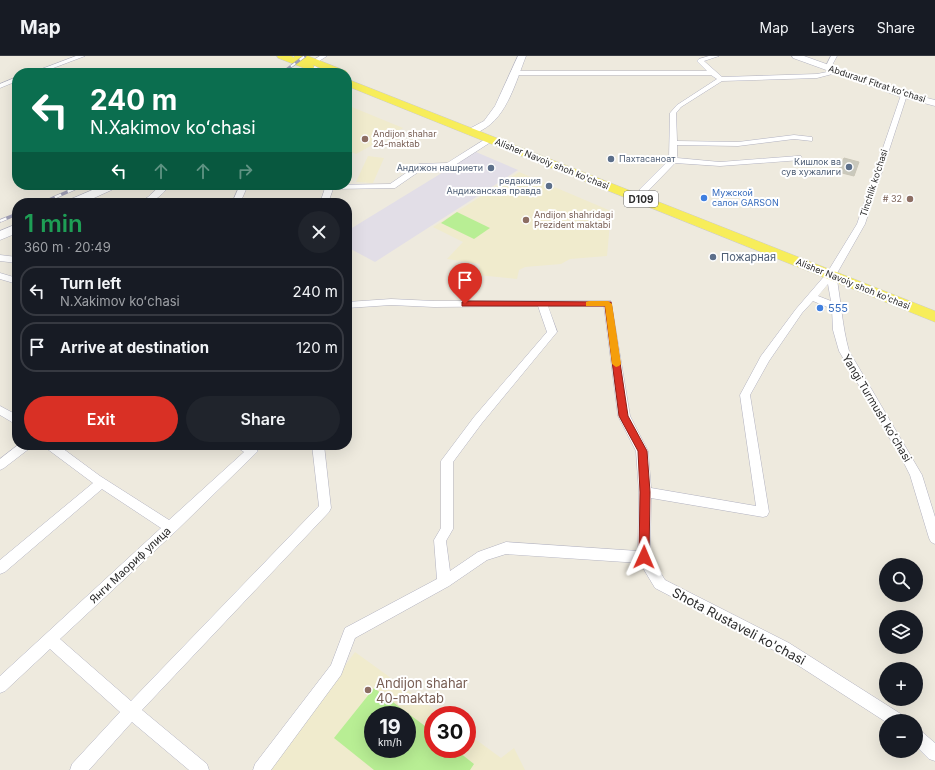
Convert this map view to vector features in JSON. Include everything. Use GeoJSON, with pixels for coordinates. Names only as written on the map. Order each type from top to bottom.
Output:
{"type":"FeatureCollection","features":[{"type":"Feature","properties":{"kind":"main road"},"geometry":{"type":"LineString","coordinates":[[282,56],[313,68]]}},
{"type":"Feature","properties":{"kind":"main road"},"geometry":{"type":"LineString","coordinates":[[299,56],[315,68]]}},
{"type":"Feature","properties":{"kind":"main road"},"geometry":{"type":"LineString","coordinates":[[475,130],[488,123],[500,106],[516,73],[522,56]]}},
{"type":"Feature","properties":{"kind":"main road","name":"Abdurauf Fitrat koʻchasi"},"geometry":{"type":"LineString","coordinates":[[796,56],[904,95],[935,103]]}},
{"type":"Feature","properties":{"kind":"main road","name":"Alisher Navoiy shoh ko'chasi"},"geometry":{"type":"LineString","coordinates":[[352,77],[475,130],[727,229]]}},
{"type":"Feature","properties":{"kind":"main road","name":"Alisher Navoiy shoh ko'chasi"},"geometry":{"type":"LineString","coordinates":[[352,84],[414,105]]}},
{"type":"Feature","properties":{"kind":"main road","name":"Alisher Navoiy shoh ko'chasi"},"geometry":{"type":"LineString","coordinates":[[475,130],[490,140],[643,192],[748,238],[834,271],[935,306]]}},
{"type":"Feature","properties":{"kind":"main road"},"geometry":{"type":"LineString","coordinates":[[84,198],[103,190]]}},
{"type":"Feature","properties":{"kind":"main road"},"geometry":{"type":"LineString","coordinates":[[0,236],[12,230]]}},
{"type":"Feature","properties":{"kind":"main road","name":"Alisher Navoiy shoh ko'chasi"},"geometry":{"type":"LineString","coordinates":[[834,271],[935,316]]}},
{"type":"Feature","properties":{"kind":"street"},"geometry":{"type":"LineString","coordinates":[[48,68],[82,56]]}},
{"type":"Feature","properties":{"kind":"street"},"geometry":{"type":"LineString","coordinates":[[317,68],[324,56]]}},
{"type":"Feature","properties":{"kind":"street"},"geometry":{"type":"LineString","coordinates":[[716,56],[700,61],[721,79]]}},
{"type":"Feature","properties":{"kind":"street"},"geometry":{"type":"LineString","coordinates":[[828,68],[834,56]]}},
{"type":"Feature","properties":{"kind":"street"},"geometry":{"type":"LineString","coordinates":[[643,192],[674,160],[673,113],[679,106],[721,79],[817,76],[837,72]]}},
{"type":"Feature","properties":{"kind":"street"},"geometry":{"type":"LineString","coordinates":[[516,73],[713,73]]}},
{"type":"Feature","properties":{"kind":"street"},"geometry":{"type":"LineString","coordinates":[[0,86],[12,81]]}},
{"type":"Feature","properties":{"kind":"street","name":"Tinchlik kо‘chasi"},"geometry":{"type":"LineString","coordinates":[[834,271],[861,224],[904,95]]}},
{"type":"Feature","properties":{"kind":"street"},"geometry":{"type":"LineString","coordinates":[[673,143],[738,144],[794,137],[808,139]]}},
{"type":"Feature","properties":{"kind":"street"},"geometry":{"type":"LineString","coordinates":[[352,187],[392,186],[422,166],[449,165],[490,140]]}},
{"type":"Feature","properties":{"kind":"street"},"geometry":{"type":"LineString","coordinates":[[674,160],[692,164],[721,164],[798,158]]}},
{"type":"Feature","properties":{"kind":"street"},"geometry":{"type":"LineString","coordinates":[[152,198],[161,190]]}},
{"type":"Feature","properties":{"kind":"street"},"geometry":{"type":"LineString","coordinates":[[0,258],[12,259]]}},
{"type":"Feature","properties":{"kind":"street"},"geometry":{"type":"LineString","coordinates":[[645,492],[763,512],[745,395],[765,359],[799,311],[813,297],[834,271]]}},
{"type":"Feature","properties":{"kind":"street","name":"Yangi Turmush koʻchasi"},"geometry":{"type":"LineString","coordinates":[[834,271],[838,330],[844,351],[909,461],[916,475],[934,530]]}},
{"type":"Feature","properties":{"kind":"street"},"geometry":{"type":"LineString","coordinates":[[0,276],[12,280]]}},
{"type":"Feature","properties":{"kind":"street"},"geometry":{"type":"LineString","coordinates":[[813,297],[837,307]]}},
{"type":"Feature","properties":{"kind":"street"},"geometry":{"type":"LineString","coordinates":[[261,770],[336,670],[350,633],[444,582],[483,556],[506,548],[644,557],[645,492],[642,451],[624,416],[608,304],[434,304],[391,302],[352,305]]}},
{"type":"Feature","properties":{"kind":"street"},"geometry":{"type":"LineString","coordinates":[[444,582],[440,540],[447,529],[447,461],[478,420],[552,332],[542,304]]}},
{"type":"Feature","properties":{"kind":"street"},"geometry":{"type":"LineString","coordinates":[[0,410],[12,418]]}},
{"type":"Feature","properties":{"kind":"street"},"geometry":{"type":"LineString","coordinates":[[0,464],[19,450]]}},
{"type":"Feature","properties":{"kind":"street"},"geometry":{"type":"LineString","coordinates":[[57,450],[170,528]]}},
{"type":"Feature","properties":{"kind":"street","name":"Янги Маориф улица"},"geometry":{"type":"LineString","coordinates":[[0,686],[252,451],[250,450]]}},
{"type":"Feature","properties":{"kind":"street"},"geometry":{"type":"LineString","coordinates":[[78,770],[131,712],[325,508],[319,450]]}},
{"type":"Feature","properties":{"kind":"street"},"geometry":{"type":"LineString","coordinates":[[0,568],[102,482]]}},
{"type":"Feature","properties":{"kind":"street","name":"Shota Rustaveli ko'chasi"},"geometry":{"type":"LineString","coordinates":[[644,557],[660,584],[784,648],[888,714]]}},
{"type":"Feature","properties":{"kind":"street"},"geometry":{"type":"LineString","coordinates":[[50,639],[131,712],[201,770]]}},
{"type":"Feature","properties":{"kind":"street"},"geometry":{"type":"LineString","coordinates":[[923,742],[935,753]]}},
{"type":"Feature","properties":{"kind":"shaded area","name":"Andijon shahar 24-maktab"},"geometry":{"type":"Polygon","coordinates":[[[352,107],[403,128],[356,154],[352,153],[352,107]]]}},
{"type":"Feature","properties":{"kind":"shaded area"},"geometry":{"type":"Polygon","coordinates":[[[476,152],[518,170],[375,262],[352,250],[352,228],[476,152]]]}},
{"type":"Feature","properties":{"kind":"shaded area"},"geometry":{"type":"Polygon","coordinates":[[[368,156],[384,158],[373,183],[356,182],[368,156]]]}},
{"type":"Feature","properties":{"kind":"shaded area","name":"Andijon shahridagi Prezident maktabi"},"geometry":{"type":"Polygon","coordinates":[[[519,172],[611,211],[607,256],[570,259],[561,264],[525,267],[519,270],[517,279],[478,275],[480,264],[447,259],[463,242],[433,227],[519,172]]]}},
{"type":"Feature","properties":{"kind":"shaded area","name":"Andijon shahar 40-maktab"},"geometry":{"type":"Polygon","coordinates":[[[355,652],[430,706],[424,706],[424,758],[476,758],[476,740],[501,758],[514,748],[525,770],[269,770],[355,652]]]}},
{"type":"Feature","properties":{"kind":"green space"},"geometry":{"type":"Polygon","coordinates":[[[457,212],[490,228],[474,239],[441,223],[457,212]]]}},
{"type":"Feature","properties":{"kind":"green space"},"geometry":{"type":"Polygon","coordinates":[[[374,688],[398,706],[364,706],[364,758],[416,758],[416,719],[424,725],[424,758],[466,758],[474,764],[470,770],[374,770],[334,738],[374,688]]]}},
{"type":"Feature","properties":{"kind":"building","name":"Кишлок ва сув хужалиги"},"geometry":{"type":"Polygon","coordinates":[[[844,158],[859,162],[854,176],[838,172],[844,158]]]}},
{"type":"Feature","properties":{"kind":"railway"},"geometry":{"type":"LineString","coordinates":[[289,68],[305,56]]}},
{"type":"Feature","properties":{"kind":"railway"},"geometry":{"type":"LineString","coordinates":[[53,198],[72,190]]}},
{"type":"Feature","properties":{"kind":"railway"},"geometry":{"type":"LineString","coordinates":[[0,221],[12,216]]}},
{"type":"Feature","properties":{"kind":"slow traffic"},"geometry":{"type":"LineString","coordinates":[[589,304],[608,304],[616,364]]}},
{"type":"Feature","properties":{"kind":"place","name":"Andijon shahar 24-maktab"},"geometry":{"type":"Point","coordinates":[365,139]}},
{"type":"Feature","properties":{"kind":"place","name":"Пахтасаноат"},"geometry":{"type":"Point","coordinates":[611,159]}},
{"type":"Feature","properties":{"kind":"place","name":"Кишлок ва сув хужалиги"},"geometry":{"type":"Point","coordinates":[849,167]}},
{"type":"Feature","properties":{"kind":"place","name":"Андижон нашриети"},"geometry":{"type":"Point","coordinates":[491,168]}},
{"type":"Feature","properties":{"kind":"place","name":"редакция Андижанская правда"},"geometry":{"type":"Point","coordinates":[549,186]}},
{"type":"Feature","properties":{"kind":"place","name":"Мужской салон GARSON"},"geometry":{"type":"Point","coordinates":[704,198]}},
{"type":"Feature","properties":{"kind":"place","name":"# 32"},"geometry":{"type":"Point","coordinates":[910,199]}},
{"type":"Feature","properties":{"kind":"place","name":"Andijon shahridagi Prezident maktabi"},"geometry":{"type":"Point","coordinates":[526,220]}},
{"type":"Feature","properties":{"kind":"place","name":"Пожарная"},"geometry":{"type":"Point","coordinates":[713,257]}},
{"type":"Feature","properties":{"kind":"place","name":"555"},"geometry":{"type":"Point","coordinates":[820,308]}},
{"type":"Feature","properties":{"kind":"place","name":"Andijon shahar 40-maktab"},"geometry":{"type":"Point","coordinates":[368,690]}},
{"type":"Feature","properties":{"kind":"route"},"geometry":{"type":"LineString","coordinates":[[465,304],[608,304],[624,416],[642,451],[645,492],[644,557]]}}]}
